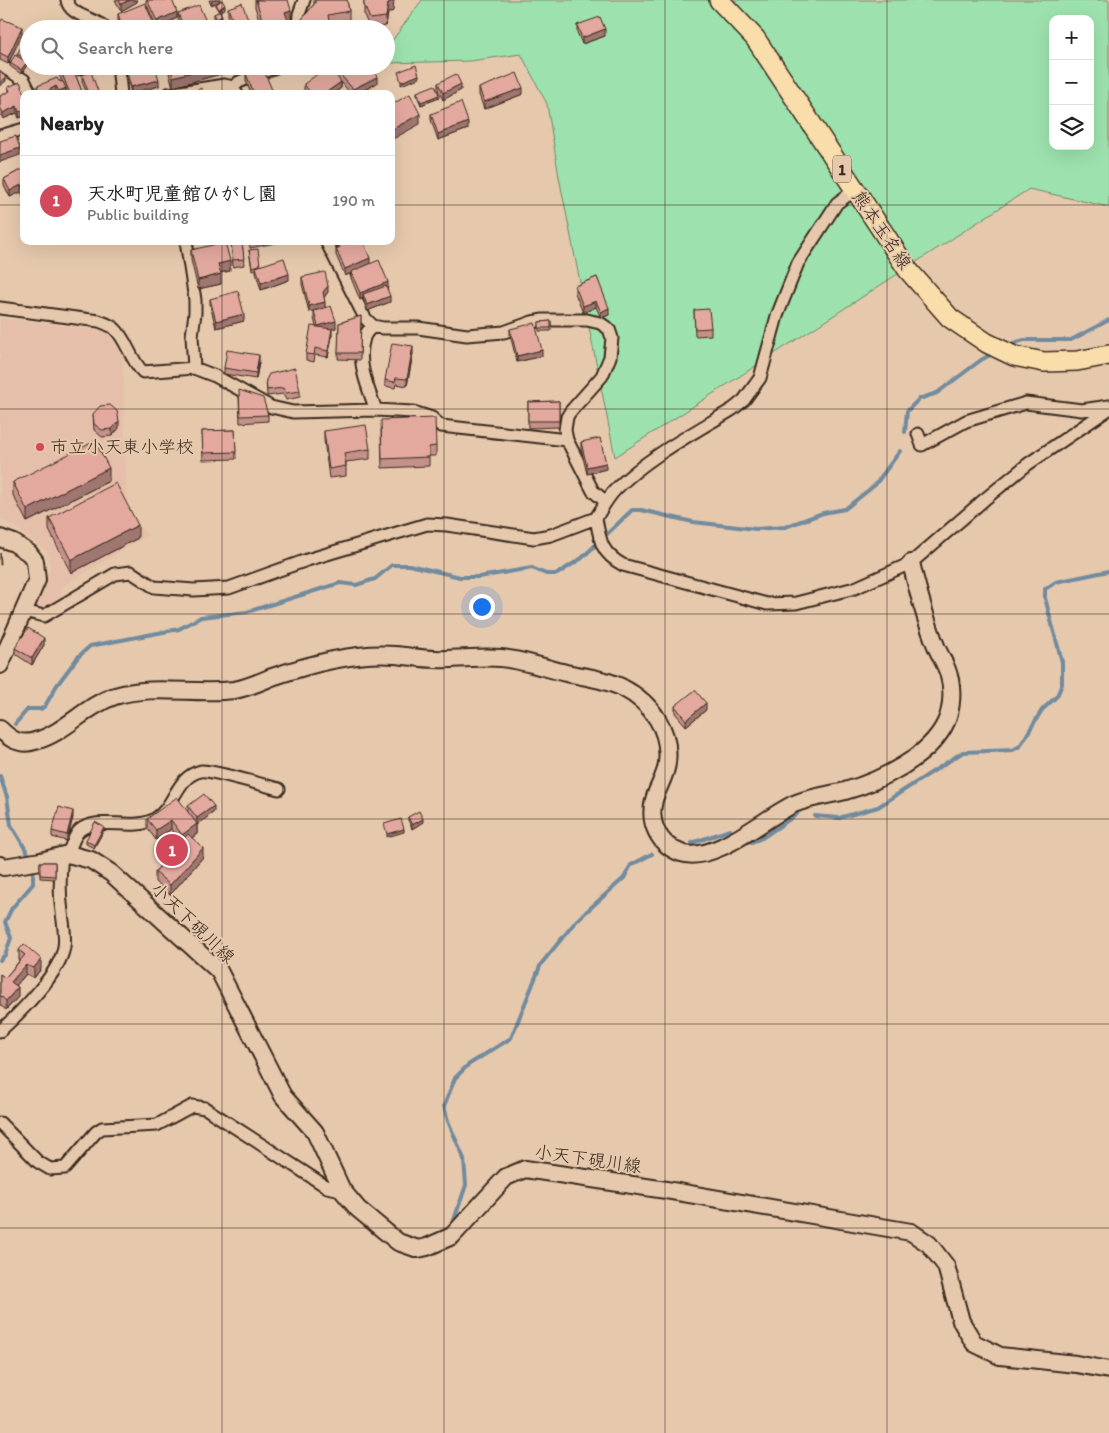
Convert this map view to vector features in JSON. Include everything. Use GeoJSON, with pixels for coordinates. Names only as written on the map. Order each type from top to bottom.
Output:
{"type":"FeatureCollection","features":[{"type":"Feature","properties":{"kind":"main road","name":"熊本玉名線"},"geometry":{"type":"LineString","coordinates":[[719,0],[755,38],[908,270],[950,318],[987,343],[1014,356],[1044,362],[1077,361],[1109,355]]}},
{"type":"Feature","properties":{"kind":"street"},"geometry":{"type":"LineString","coordinates":[[67,0],[68,7],[72,10],[95,20]]}},
{"type":"Feature","properties":{"kind":"street"},"geometry":{"type":"LineString","coordinates":[[299,20],[304,0]]}},
{"type":"Feature","properties":{"kind":"street"},"geometry":{"type":"LineString","coordinates":[[0,65],[24,80],[29,90]]}},
{"type":"Feature","properties":{"kind":"street"},"geometry":{"type":"LineString","coordinates":[[119,75],[121,90]]}},
{"type":"Feature","properties":{"kind":"street"},"geometry":{"type":"LineString","coordinates":[[235,90],[239,82],[256,75]]}},
{"type":"Feature","properties":{"kind":"street"},"geometry":{"type":"LineString","coordinates":[[193,90],[224,85],[232,90]]}},
{"type":"Feature","properties":{"kind":"street"},"geometry":{"type":"LineString","coordinates":[[0,136],[20,130]]}},
{"type":"Feature","properties":{"kind":"street"},"geometry":{"type":"LineString","coordinates":[[24,611],[44,616],[115,574],[131,572],[154,587],[194,590],[229,588],[307,560],[427,524],[447,525],[534,538],[551,535],[596,518],[616,490],[650,461],[733,409],[744,400],[760,378],[777,316],[798,263],[836,203],[855,190]]}},
{"type":"Feature","properties":{"kind":"street"},"geometry":{"type":"LineString","coordinates":[[187,245],[195,300],[192,336],[194,368]]}},
{"type":"Feature","properties":{"kind":"street"},"geometry":{"type":"LineString","coordinates":[[328,245],[365,318],[373,326],[383,328],[418,328],[467,335],[504,332],[543,320],[587,320],[600,323],[609,329],[612,338],[610,357],[602,376],[568,417],[565,430],[567,440],[593,492],[606,502]]}},
{"type":"Feature","properties":{"kind":"street"},"geometry":{"type":"LineString","coordinates":[[0,308],[99,321],[112,326],[117,331],[136,365],[143,372],[194,368],[215,376],[271,407],[293,412],[376,410],[413,412],[432,418],[441,426],[567,440]]}},
{"type":"Feature","properties":{"kind":"street"},"geometry":{"type":"LineString","coordinates":[[373,326],[364,336],[361,353],[363,372],[376,410]]}},
{"type":"Feature","properties":{"kind":"street"},"geometry":{"type":"LineString","coordinates":[[918,434],[922,445],[966,421],[1026,403],[1082,410],[1109,408]]}},
{"type":"Feature","properties":{"kind":"street"},"geometry":{"type":"LineString","coordinates":[[596,518],[600,540],[611,559],[623,565],[767,604],[796,603],[855,588],[911,563],[984,499],[1028,464],[1109,408]]}},
{"type":"Feature","properties":{"kind":"street"},"geometry":{"type":"LineString","coordinates":[[0,538],[29,553],[36,562],[36,580],[0,665]]}},
{"type":"Feature","properties":{"kind":"street"},"geometry":{"type":"LineString","coordinates":[[0,729],[8,737],[19,743],[33,742],[54,733],[94,704],[118,695],[150,691],[236,690],[298,670],[367,655],[393,655],[435,659],[504,658],[597,679],[623,688],[647,706],[660,722],[668,745],[667,767],[654,798],[651,813],[656,834],[668,846],[683,854],[698,856],[718,849],[784,809],[811,797],[841,792],[877,780],[914,758],[932,742],[946,722],[951,699],[950,677],[936,645],[921,602],[911,563]]}},
{"type":"Feature","properties":{"kind":"street"},"geometry":{"type":"LineString","coordinates":[[0,1031],[18,1015],[55,969],[64,948],[65,928],[60,878],[65,854],[80,830],[91,825],[134,824],[153,820],[166,811],[188,776],[202,770],[279,790]]}},
{"type":"Feature","properties":{"kind":"street","name":"小天下硯川線"},"geometry":{"type":"LineString","coordinates":[[0,865],[4,867],[65,854],[90,860],[111,874],[219,971],[283,1096],[315,1132],[342,1190],[358,1209],[398,1242],[418,1248],[427,1247],[452,1236],[506,1177],[525,1169],[666,1190],[911,1232],[928,1244],[946,1266],[961,1320],[974,1343],[1000,1356],[1076,1364],[1109,1370]]}},
{"type":"Feature","properties":{"kind":"street"},"geometry":{"type":"LineString","coordinates":[[0,1124],[38,1162],[50,1169],[65,1168],[96,1132],[102,1128],[157,1125],[192,1106],[205,1108],[327,1187],[342,1190]]}},
{"type":"Feature","properties":{"kind":"shaded area"},"geometry":{"type":"Polygon","coordinates":[[[0,318],[107,331],[123,357],[127,511],[148,535],[62,587],[61,596],[49,606],[36,608],[33,604],[50,568],[47,551],[0,517],[0,318]]]}},
{"type":"Feature","properties":{"kind":"green space"},"geometry":{"type":"Polygon","coordinates":[[[422,0],[1109,0],[1109,207],[1029,189],[615,457],[559,177],[547,104],[521,54],[470,61],[395,63],[395,37],[422,0]]]}},
{"type":"Feature","properties":{"kind":"building"},"geometry":{"type":"Polygon","coordinates":[[[119,0],[130,0],[121,4],[119,0]]]}},
{"type":"Feature","properties":{"kind":"building"},"geometry":{"type":"Polygon","coordinates":[[[147,0],[172,0],[177,12],[157,20],[147,0]]]}},
{"type":"Feature","properties":{"kind":"building"},"geometry":{"type":"Polygon","coordinates":[[[222,0],[225,5],[219,9],[216,4],[222,0]]]}},
{"type":"Feature","properties":{"kind":"building"},"geometry":{"type":"Polygon","coordinates":[[[256,0],[288,0],[291,10],[285,12],[288,20],[262,20],[256,0]]]}},
{"type":"Feature","properties":{"kind":"building"},"geometry":{"type":"Polygon","coordinates":[[[315,0],[347,0],[349,11],[328,15],[329,20],[301,20],[315,3],[315,0]]]}},
{"type":"Feature","properties":{"kind":"building"},"geometry":{"type":"Polygon","coordinates":[[[364,0],[393,1],[388,3],[386,17],[370,19],[364,5],[364,0]]]}},
{"type":"Feature","properties":{"kind":"building"},"geometry":{"type":"Polygon","coordinates":[[[145,3],[152,20],[120,20],[118,14],[145,3]]]}},
{"type":"Feature","properties":{"kind":"building"},"geometry":{"type":"Polygon","coordinates":[[[242,3],[248,20],[233,20],[228,8],[242,3]]]}},
{"type":"Feature","properties":{"kind":"building"},"geometry":{"type":"Polygon","coordinates":[[[199,5],[205,20],[181,20],[178,13],[199,5]]]}},
{"type":"Feature","properties":{"kind":"building"},"geometry":{"type":"Polygon","coordinates":[[[220,11],[222,16],[217,19],[214,14],[220,11]]]}},
{"type":"Feature","properties":{"kind":"building"},"geometry":{"type":"Polygon","coordinates":[[[600,17],[605,29],[582,38],[577,25],[600,17]]]}},
{"type":"Feature","properties":{"kind":"building"},"geometry":{"type":"Polygon","coordinates":[[[2,19],[20,26],[20,31],[8,57],[0,53],[0,23],[2,19]]]}},
{"type":"Feature","properties":{"kind":"building"},"geometry":{"type":"Polygon","coordinates":[[[15,55],[20,58],[20,69],[10,63],[15,55]]]}},
{"type":"Feature","properties":{"kind":"building"},"geometry":{"type":"Polygon","coordinates":[[[416,65],[419,75],[401,82],[398,72],[416,65]]]}},
{"type":"Feature","properties":{"kind":"building"},"geometry":{"type":"Polygon","coordinates":[[[0,70],[6,78],[0,82],[0,70]]]}},
{"type":"Feature","properties":{"kind":"building"},"geometry":{"type":"Polygon","coordinates":[[[517,73],[523,88],[484,102],[479,88],[517,73]]]}},
{"type":"Feature","properties":{"kind":"building"},"geometry":{"type":"Polygon","coordinates":[[[456,74],[461,84],[443,93],[438,83],[456,74]]]}},
{"type":"Feature","properties":{"kind":"building"},"geometry":{"type":"Polygon","coordinates":[[[63,75],[76,75],[81,90],[68,90],[63,75]]]}},
{"type":"Feature","properties":{"kind":"building"},"geometry":{"type":"Polygon","coordinates":[[[82,75],[92,75],[98,90],[88,90],[82,75]]]}},
{"type":"Feature","properties":{"kind":"building"},"geometry":{"type":"Polygon","coordinates":[[[128,75],[158,75],[159,80],[131,87],[128,75]]]}},
{"type":"Feature","properties":{"kind":"building"},"geometry":{"type":"Polygon","coordinates":[[[246,75],[266,75],[272,90],[252,90],[246,75]]]}},
{"type":"Feature","properties":{"kind":"building"},"geometry":{"type":"Polygon","coordinates":[[[316,75],[336,75],[341,82],[330,90],[308,90],[304,84],[316,75]]]}},
{"type":"Feature","properties":{"kind":"building"},"geometry":{"type":"Polygon","coordinates":[[[341,75],[376,75],[377,77],[353,89],[341,75]]]}},
{"type":"Feature","properties":{"kind":"building"},"geometry":{"type":"Polygon","coordinates":[[[57,78],[63,82],[66,88],[58,90],[56,86],[49,90],[39,90],[37,86],[57,78]]]}},
{"type":"Feature","properties":{"kind":"building"},"geometry":{"type":"Polygon","coordinates":[[[20,82],[23,90],[20,90],[20,112],[17,106],[3,113],[0,107],[0,96],[10,91],[8,87],[20,82]]]}},
{"type":"Feature","properties":{"kind":"building"},"geometry":{"type":"Polygon","coordinates":[[[435,85],[439,95],[421,102],[417,92],[435,85]]]}},
{"type":"Feature","properties":{"kind":"building"},"geometry":{"type":"Polygon","coordinates":[[[410,94],[420,114],[395,128],[395,103],[410,94]]]}},
{"type":"Feature","properties":{"kind":"building"},"geometry":{"type":"Polygon","coordinates":[[[461,102],[468,122],[438,134],[431,114],[461,102]]]}},
{"type":"Feature","properties":{"kind":"building"},"geometry":{"type":"Polygon","coordinates":[[[16,136],[20,148],[0,155],[0,141],[16,136]]]}},
{"type":"Feature","properties":{"kind":"building"},"geometry":{"type":"Polygon","coordinates":[[[20,170],[20,186],[10,191],[4,179],[20,170]]]}},
{"type":"Feature","properties":{"kind":"building"},"geometry":{"type":"Polygon","coordinates":[[[212,245],[226,245],[230,261],[218,264],[221,274],[198,280],[191,250],[212,245]]]}},
{"type":"Feature","properties":{"kind":"building"},"geometry":{"type":"Polygon","coordinates":[[[231,245],[242,245],[244,259],[233,260],[231,245]]]}},
{"type":"Feature","properties":{"kind":"building"},"geometry":{"type":"Polygon","coordinates":[[[339,245],[365,245],[370,258],[345,269],[336,249],[340,247],[339,245]]]}},
{"type":"Feature","properties":{"kind":"building"},"geometry":{"type":"Polygon","coordinates":[[[258,249],[260,265],[252,267],[249,250],[258,249]]]}},
{"type":"Feature","properties":{"kind":"building"},"geometry":{"type":"Polygon","coordinates":[[[284,258],[289,274],[261,283],[256,267],[284,258]]]}},
{"type":"Feature","properties":{"kind":"building"},"geometry":{"type":"Polygon","coordinates":[[[379,260],[388,282],[360,293],[351,272],[379,260]]]}},
{"type":"Feature","properties":{"kind":"building"},"geometry":{"type":"Polygon","coordinates":[[[325,272],[328,286],[323,292],[325,302],[309,306],[302,277],[325,272]]]}},
{"type":"Feature","properties":{"kind":"building"},"geometry":{"type":"Polygon","coordinates":[[[597,277],[609,308],[601,312],[596,301],[583,306],[575,286],[597,277]]]}},
{"type":"Feature","properties":{"kind":"building"},"geometry":{"type":"Polygon","coordinates":[[[386,286],[390,296],[367,305],[363,294],[386,286]]]}},
{"type":"Feature","properties":{"kind":"building"},"geometry":{"type":"Polygon","coordinates":[[[238,291],[244,314],[216,321],[210,299],[238,291]]]}},
{"type":"Feature","properties":{"kind":"building"},"geometry":{"type":"Polygon","coordinates":[[[331,306],[336,321],[318,326],[314,311],[331,306]]]}},
{"type":"Feature","properties":{"kind":"building"},"geometry":{"type":"Polygon","coordinates":[[[709,309],[711,328],[695,329],[694,310],[709,309]]]}},
{"type":"Feature","properties":{"kind":"building"},"geometry":{"type":"Polygon","coordinates":[[[361,316],[360,353],[338,353],[339,323],[361,316]]]}},
{"type":"Feature","properties":{"kind":"building"},"geometry":{"type":"Polygon","coordinates":[[[551,321],[551,328],[539,328],[539,322],[551,321]]]}},
{"type":"Feature","properties":{"kind":"building"},"geometry":{"type":"Polygon","coordinates":[[[535,323],[542,350],[517,356],[510,329],[535,323]]]}},
{"type":"Feature","properties":{"kind":"building"},"geometry":{"type":"Polygon","coordinates":[[[311,326],[332,329],[328,351],[315,348],[314,355],[306,354],[311,326]]]}},
{"type":"Feature","properties":{"kind":"building"},"geometry":{"type":"Polygon","coordinates":[[[392,343],[413,346],[407,379],[396,378],[395,382],[385,380],[392,343]]]}},
{"type":"Feature","properties":{"kind":"building"},"geometry":{"type":"Polygon","coordinates":[[[227,350],[259,355],[256,373],[224,368],[227,350]]]}},
{"type":"Feature","properties":{"kind":"building"},"geometry":{"type":"Polygon","coordinates":[[[295,368],[300,391],[286,393],[283,388],[267,390],[266,380],[269,374],[295,368]]]}},
{"type":"Feature","properties":{"kind":"building"},"geometry":{"type":"Polygon","coordinates":[[[239,390],[263,398],[268,415],[240,416],[239,390]]]}},
{"type":"Feature","properties":{"kind":"building"},"geometry":{"type":"Polygon","coordinates":[[[559,401],[559,421],[528,421],[528,402],[559,401]]]}},
{"type":"Feature","properties":{"kind":"building"},"geometry":{"type":"Polygon","coordinates":[[[110,405],[117,411],[119,421],[112,429],[102,430],[94,424],[93,414],[100,406],[110,405]]]}},
{"type":"Feature","properties":{"kind":"building"},"geometry":{"type":"Polygon","coordinates":[[[435,418],[436,446],[429,447],[429,457],[382,459],[381,420],[435,418]]]}},
{"type":"Feature","properties":{"kind":"building"},"geometry":{"type":"Polygon","coordinates":[[[366,425],[370,449],[344,453],[346,466],[329,469],[324,431],[366,425]]]}},
{"type":"Feature","properties":{"kind":"building"},"geometry":{"type":"Polygon","coordinates":[[[235,430],[236,452],[203,453],[202,431],[235,430]]]}},
{"type":"Feature","properties":{"kind":"building"},"geometry":{"type":"Polygon","coordinates":[[[600,438],[606,463],[587,467],[581,442],[600,438]]]}},
{"type":"Feature","properties":{"kind":"building"},"geometry":{"type":"Polygon","coordinates":[[[95,441],[109,468],[27,510],[13,482],[95,441]]]}},
{"type":"Feature","properties":{"kind":"building"},"geometry":{"type":"Polygon","coordinates":[[[116,483],[138,525],[71,560],[49,518],[116,483]]]}},
{"type":"Feature","properties":{"kind":"building"},"geometry":{"type":"Polygon","coordinates":[[[28,628],[44,638],[32,658],[15,648],[28,628]]]}},
{"type":"Feature","properties":{"kind":"building"},"geometry":{"type":"Polygon","coordinates":[[[695,690],[706,703],[686,720],[675,706],[695,690]]]}},
{"type":"Feature","properties":{"kind":"building"},"geometry":{"type":"Polygon","coordinates":[[[204,794],[214,806],[197,818],[188,806],[204,794]]]}},
{"type":"Feature","properties":{"kind":"building"},"geometry":{"type":"Polygon","coordinates":[[[177,797],[197,824],[182,835],[171,820],[156,830],[147,819],[177,797]]]}},
{"type":"Feature","properties":{"kind":"building"},"geometry":{"type":"Polygon","coordinates":[[[59,807],[73,811],[67,835],[52,831],[59,807]]]}},
{"type":"Feature","properties":{"kind":"building"},"geometry":{"type":"Polygon","coordinates":[[[419,811],[423,819],[412,825],[408,817],[419,811]]]}},
{"type":"Feature","properties":{"kind":"building"},"geometry":{"type":"Polygon","coordinates":[[[401,819],[404,829],[387,834],[384,824],[401,819]]]}},
{"type":"Feature","properties":{"kind":"building"},"geometry":{"type":"Polygon","coordinates":[[[95,822],[104,827],[94,845],[86,840],[95,822]]]}},
{"type":"Feature","properties":{"kind":"building"},"geometry":{"type":"Polygon","coordinates":[[[188,834],[203,848],[170,885],[155,872],[188,834]]]}},
{"type":"Feature","properties":{"kind":"building"},"geometry":{"type":"Polygon","coordinates":[[[40,862],[55,862],[55,876],[40,875],[40,862]]]}},
{"type":"Feature","properties":{"kind":"building"},"geometry":{"type":"Polygon","coordinates":[[[24,944],[41,959],[34,968],[26,965],[11,982],[18,987],[6,1001],[0,995],[0,974],[5,978],[25,955],[19,950],[24,944]]]}},
{"type":"Feature","properties":{"kind":"waterway"},"geometry":{"type":"LineString","coordinates":[[1007,345],[1024,340],[1071,340],[1109,320]]}},
{"type":"Feature","properties":{"kind":"waterway"},"geometry":{"type":"LineString","coordinates":[[905,432],[907,411],[919,399],[937,393],[981,360],[995,352]]}},
{"type":"Feature","properties":{"kind":"waterway"},"geometry":{"type":"LineString","coordinates":[[15,724],[28,709],[41,709],[45,706],[57,685],[78,657],[90,646],[179,629],[201,617],[247,612],[340,583],[356,585],[375,579],[392,565],[409,565],[460,577],[479,577],[532,568],[546,574],[557,574],[582,558],[632,510],[641,510],[693,522],[756,529],[785,527],[823,513],[845,509],[875,485],[900,451]]}},
{"type":"Feature","properties":{"kind":"waterway"},"geometry":{"type":"LineString","coordinates":[[815,816],[839,818],[878,807],[963,752],[1013,750],[1020,746],[1042,710],[1057,696],[1062,684],[1062,662],[1045,598],[1045,589],[1056,582],[1109,571]]}},
{"type":"Feature","properties":{"kind":"waterway"},"geometry":{"type":"LineString","coordinates":[[0,776],[7,797],[11,825],[29,855]]}},
{"type":"Feature","properties":{"kind":"waterway"},"geometry":{"type":"LineString","coordinates":[[747,839],[752,842],[762,838],[797,814]]}},
{"type":"Feature","properties":{"kind":"waterway"},"geometry":{"type":"LineString","coordinates":[[692,843],[730,830]]}},
{"type":"Feature","properties":{"kind":"waterway"},"geometry":{"type":"LineString","coordinates":[[454,1220],[466,1185],[464,1159],[448,1121],[444,1106],[455,1078],[468,1065],[511,1038],[541,964],[577,920],[624,878],[631,865],[652,854]]}},
{"type":"Feature","properties":{"kind":"waterway"},"geometry":{"type":"LineString","coordinates":[[0,960],[5,955],[11,938],[5,922],[12,908],[33,884],[33,869]]}},
{"type":"Feature","properties":{"kind":"place","name":"市立小天東小学校"},"geometry":{"type":"Point","coordinates":[40,447]}},
{"type":"Feature","properties":{"kind":"place","name":"天水町児童館ひがし園"},"geometry":{"type":"Point","coordinates":[172,850]}}]}
